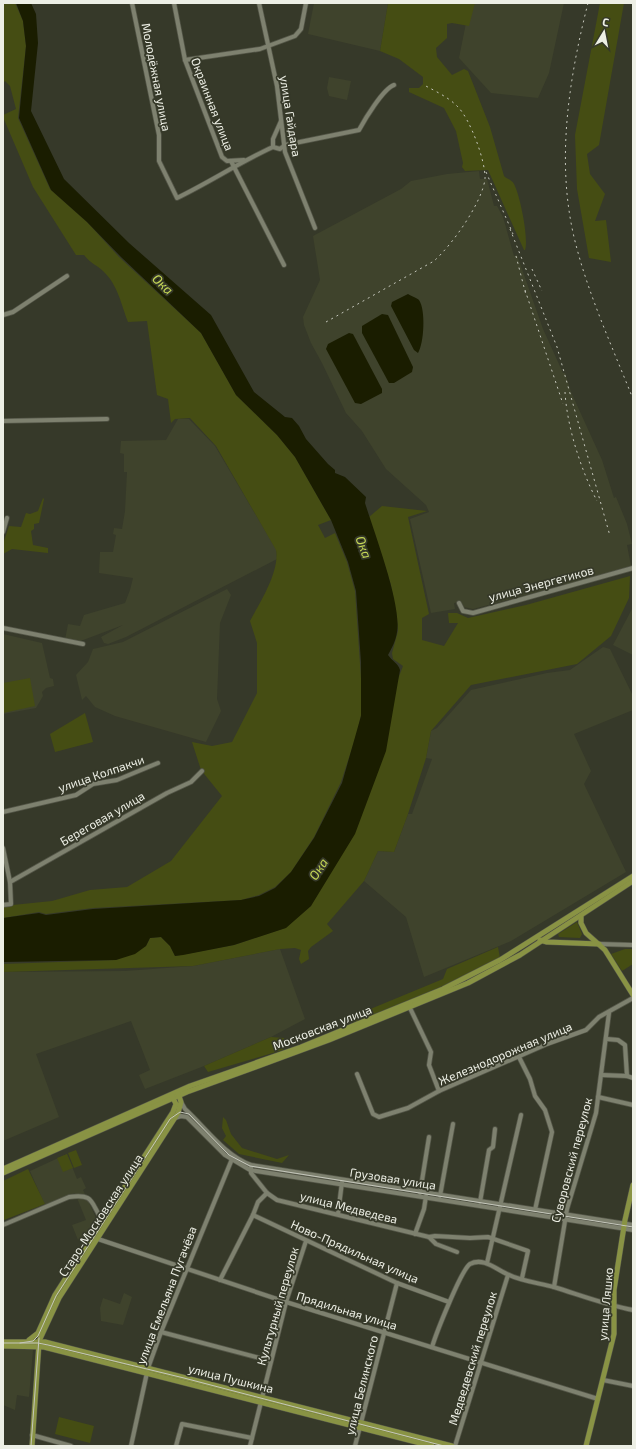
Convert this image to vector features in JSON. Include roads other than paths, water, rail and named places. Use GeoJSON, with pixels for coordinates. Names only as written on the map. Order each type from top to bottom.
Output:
{"type":"FeatureCollection","features":[{"type":"Feature","properties":{"kind":"main road","name":"Московская улица"},"geometry":{"type":"LineString","coordinates":[[3,1169],[175,1095],[410,1008],[474,980],[540,939],[633,876]]}},
{"type":"Feature","properties":{"kind":"main road","name":"Московская улица"},"geometry":{"type":"LineString","coordinates":[[377,1019],[466,978],[540,939],[581,916],[633,881]]}},
{"type":"Feature","properties":{"kind":"main road"},"geometry":{"type":"LineString","coordinates":[[581,916],[581,923],[586,933],[605,950],[633,995]]}},
{"type":"Feature","properties":{"kind":"main road"},"geometry":{"type":"LineString","coordinates":[[540,939],[600,944]]}},
{"type":"Feature","properties":{"kind":"main road","name":"Московская улица"},"geometry":{"type":"LineString","coordinates":[[3,1173],[175,1095]]}},
{"type":"Feature","properties":{"kind":"main road"},"geometry":{"type":"LineString","coordinates":[[26,1341],[34,1338],[38,1333],[55,1295],[95,1238],[103,1220],[171,1114],[176,1104],[175,1095]]}},
{"type":"Feature","properties":{"kind":"main road","name":"Грузовая улица"},"geometry":{"type":"LineString","coordinates":[[175,1095],[181,1102]]}},
{"type":"Feature","properties":{"kind":"main road","name":"Старо-Московская улица"},"geometry":{"type":"LineString","coordinates":[[39,1344],[59,1298],[95,1238],[180,1110],[181,1102]]}},
{"type":"Feature","properties":{"kind":"main road","name":"улица Ляшко"},"geometry":{"type":"LineString","coordinates":[[586,1446],[614,1334],[614,1290],[624,1227],[633,1185]]}},
{"type":"Feature","properties":{"kind":"main road"},"geometry":{"type":"LineString","coordinates":[[32,1446],[39,1344],[38,1333]]}},
{"type":"Feature","properties":{"kind":"main road","name":"улица Пушкина"},"geometry":{"type":"LineString","coordinates":[[3,1342],[26,1341],[39,1344],[452,1446]]}},
{"type":"Feature","properties":{"kind":"main road","name":"улица Пушкина"},"geometry":{"type":"LineString","coordinates":[[3,1346],[39,1344]]}},
{"type":"Feature","properties":{"kind":"main road","name":"улица Пушкина"},"geometry":{"type":"LineString","coordinates":[[362,1425],[432,1446]]}},
{"type":"Feature","properties":{"kind":"street","name":"Молодёжная улица"},"geometry":{"type":"LineString","coordinates":[[132,3],[159,135],[158,158],[177,198],[204,185],[233,168]]}},
{"type":"Feature","properties":{"kind":"street","name":"Окраинная улица"},"geometry":{"type":"LineString","coordinates":[[174,3],[185,60],[222,157],[230,161],[284,265]]}},
{"type":"Feature","properties":{"kind":"street","name":"улица Гайдара"},"geometry":{"type":"LineString","coordinates":[[259,3],[277,86],[286,158],[315,228]]}},
{"type":"Feature","properties":{"kind":"street"},"geometry":{"type":"LineString","coordinates":[[185,60],[247,51],[298,34],[301,29],[306,3]]}},
{"type":"Feature","properties":{"kind":"street"},"geometry":{"type":"LineString","coordinates":[[233,168],[244,160],[273,146],[280,149],[285,146],[359,130],[369,112],[389,88],[394,85]]}},
{"type":"Feature","properties":{"kind":"street"},"geometry":{"type":"LineString","coordinates":[[273,146],[273,140],[281,121]]}},
{"type":"Feature","properties":{"kind":"street"},"geometry":{"type":"LineString","coordinates":[[230,161],[244,160]]}},
{"type":"Feature","properties":{"kind":"street"},"geometry":{"type":"LineString","coordinates":[[3,315],[13,312],[67,276]]}},
{"type":"Feature","properties":{"kind":"street"},"geometry":{"type":"LineString","coordinates":[[3,421],[107,419]]}},
{"type":"Feature","properties":{"kind":"street"},"geometry":{"type":"LineString","coordinates":[[3,532],[7,518]]}},
{"type":"Feature","properties":{"kind":"street","name":"улица Энергетиков"},"geometry":{"type":"LineString","coordinates":[[459,602],[463,611],[473,612],[633,568]]}},
{"type":"Feature","properties":{"kind":"street"},"geometry":{"type":"LineString","coordinates":[[3,628],[83,644]]}},
{"type":"Feature","properties":{"kind":"street","name":"улица Колпакчи"},"geometry":{"type":"LineString","coordinates":[[3,812],[76,795],[93,784],[117,780],[158,763]]}},
{"type":"Feature","properties":{"kind":"street","name":"Береговая улица"},"geometry":{"type":"LineString","coordinates":[[10,882],[167,793],[191,782],[202,771]]}},
{"type":"Feature","properties":{"kind":"street"},"geometry":{"type":"LineString","coordinates":[[3,848],[10,882],[11,904],[3,905]]}},
{"type":"Feature","properties":{"kind":"street"},"geometry":{"type":"LineString","coordinates":[[600,944],[633,945]]}},
{"type":"Feature","properties":{"kind":"street","name":"Железнодорожная улица"},"geometry":{"type":"LineString","coordinates":[[357,1074],[373,1114],[380,1117],[408,1108],[439,1091],[547,1044],[586,1030],[599,1017],[609,1013],[633,998]]}},
{"type":"Feature","properties":{"kind":"street"},"geometry":{"type":"LineString","coordinates":[[410,1008],[431,1052],[429,1065],[439,1091]]}},
{"type":"Feature","properties":{"kind":"street","name":"Суворовский переулок"},"geometry":{"type":"LineString","coordinates":[[554,1287],[566,1215],[596,1113],[607,1039],[609,1013]]}},
{"type":"Feature","properties":{"kind":"street"},"geometry":{"type":"LineString","coordinates":[[607,1039],[618,1040],[625,1045],[627,1076]]}},
{"type":"Feature","properties":{"kind":"street"},"geometry":{"type":"LineString","coordinates":[[519,1057],[530,1079],[535,1096],[545,1110],[552,1132],[535,1210]]}},
{"type":"Feature","properties":{"kind":"street"},"geometry":{"type":"LineString","coordinates":[[602,1075],[627,1076],[633,1078]]}},
{"type":"Feature","properties":{"kind":"street"},"geometry":{"type":"LineString","coordinates":[[598,1097],[633,1105]]}},
{"type":"Feature","properties":{"kind":"street","name":"Грузовая улица"},"geometry":{"type":"LineString","coordinates":[[181,1102],[187,1111],[233,1158]]}},
{"type":"Feature","properties":{"kind":"street","name":"Грузовая улица"},"geometry":{"type":"LineString","coordinates":[[176,1104],[187,1117],[233,1158],[251,1167],[565,1220],[624,1227],[633,1225]]}},
{"type":"Feature","properties":{"kind":"street"},"geometry":{"type":"LineString","coordinates":[[171,1114],[180,1110],[187,1111]]}},
{"type":"Feature","properties":{"kind":"street"},"geometry":{"type":"LineString","coordinates":[[486,1263],[500,1210],[521,1115]]}},
{"type":"Feature","properties":{"kind":"street"},"geometry":{"type":"LineString","coordinates":[[173,1120],[181,1116],[187,1117]]}},
{"type":"Feature","properties":{"kind":"street"},"geometry":{"type":"LineString","coordinates":[[440,1196],[453,1124]]}},
{"type":"Feature","properties":{"kind":"street"},"geometry":{"type":"LineString","coordinates":[[480,1202],[489,1150],[492,1147],[495,1129]]}},
{"type":"Feature","properties":{"kind":"street"},"geometry":{"type":"LineString","coordinates":[[420,1193],[429,1137]]}},
{"type":"Feature","properties":{"kind":"street","name":"улица Емельяна Пугачёва"},"geometry":{"type":"LineString","coordinates":[[131,1446],[148,1370],[161,1332],[233,1158]]}},
{"type":"Feature","properties":{"kind":"street","name":"улица Медведева"},"geometry":{"type":"LineString","coordinates":[[251,1167],[250,1173],[267,1193],[279,1200],[429,1237],[436,1244],[457,1252]]}},
{"type":"Feature","properties":{"kind":"street"},"geometry":{"type":"LineString","coordinates":[[338,1214],[342,1183]]}},
{"type":"Feature","properties":{"kind":"street","name":"Грузовая улица"},"geometry":{"type":"LineString","coordinates":[[342,1183],[566,1215],[633,1230]]}},
{"type":"Feature","properties":{"kind":"street"},"geometry":{"type":"LineString","coordinates":[[220,1280],[258,1202],[267,1193]]}},
{"type":"Feature","properties":{"kind":"street"},"geometry":{"type":"LineString","coordinates":[[3,1225],[69,1197],[77,1196],[85,1196],[92,1200],[103,1220]]}},
{"type":"Feature","properties":{"kind":"street"},"geometry":{"type":"LineString","coordinates":[[415,1234],[426,1196]]}},
{"type":"Feature","properties":{"kind":"street","name":"Ново-Прядильная улица"},"geometry":{"type":"LineString","coordinates":[[253,1215],[398,1283],[449,1302]]}},
{"type":"Feature","properties":{"kind":"street"},"geometry":{"type":"LineString","coordinates":[[429,1237],[449,1236],[492,1239],[528,1251],[522,1278]]}},
{"type":"Feature","properties":{"kind":"street","name":"Прядильная улица"},"geometry":{"type":"LineString","coordinates":[[95,1238],[286,1302],[598,1399]]}},
{"type":"Feature","properties":{"kind":"street","name":"Культурный переулок"},"geometry":{"type":"LineString","coordinates":[[250,1446],[286,1302],[306,1241]]}},
{"type":"Feature","properties":{"kind":"street"},"geometry":{"type":"LineString","coordinates":[[432,1347],[437,1329],[449,1302],[469,1265],[486,1263],[508,1275],[554,1287],[614,1306],[633,1310]]}},
{"type":"Feature","properties":{"kind":"street","name":"Медведевский переулок"},"geometry":{"type":"LineString","coordinates":[[455,1446],[508,1275]]}},
{"type":"Feature","properties":{"kind":"street","name":"улица Белинского"},"geometry":{"type":"LineString","coordinates":[[355,1446],[362,1425],[384,1332],[398,1283]]}},
{"type":"Feature","properties":{"kind":"street"},"geometry":{"type":"LineString","coordinates":[[161,1332],[271,1360]]}},
{"type":"Feature","properties":{"kind":"street"},"geometry":{"type":"LineString","coordinates":[[603,1380],[633,1386]]}},
{"type":"Feature","properties":{"kind":"street"},"geometry":{"type":"LineString","coordinates":[[176,1446],[182,1424],[252,1438]]}},
{"type":"Feature","properties":{"kind":"street"},"geometry":{"type":"LineString","coordinates":[[32,1435],[71,1446]]}},
{"type":"Feature","properties":{"kind":"water","name":"Ока"},"geometry":{"type":"Polygon","coordinates":[[[16,3],[31,3],[36,14],[38,43],[31,111],[64,179],[129,243],[211,315],[254,392],[285,417],[292,418],[299,426],[306,439],[335,470],[335,473],[345,477],[366,497],[365,503],[391,587],[397,620],[397,632],[394,644],[388,655],[400,670],[386,751],[355,834],[311,906],[286,928],[234,945],[175,956],[170,946],[161,937],[150,938],[146,946],[135,954],[116,960],[3,962],[3,918],[39,913],[46,915],[93,909],[241,900],[259,896],[275,888],[291,872],[314,838],[342,783],[361,716],[361,662],[356,591],[348,562],[331,520],[295,457],[277,435],[236,395],[201,333],[121,257],[87,222],[51,190],[19,118],[26,46],[23,21],[16,3]]]}},
{"type":"Feature","properties":{"kind":"water"},"geometry":{"type":"Polygon","coordinates":[[[408,294],[419,300],[423,311],[423,335],[418,353],[414,350],[391,306],[392,302],[408,294]]]}},
{"type":"Feature","properties":{"kind":"water"},"geometry":{"type":"Polygon","coordinates":[[[382,314],[388,315],[413,367],[412,372],[394,383],[389,383],[362,333],[362,326],[382,314]]]}},
{"type":"Feature","properties":{"kind":"water"},"geometry":{"type":"Polygon","coordinates":[[[349,333],[353,334],[382,389],[382,393],[361,404],[355,403],[326,349],[328,344],[349,333]]]}},
{"type":"Feature","properties":{"kind":"tram line"},"geometry":{"type":"LineString","coordinates":[[20,1343],[33,1341],[38,1336],[56,1296],[170,1119],[180,1112],[189,1114],[229,1155],[250,1166],[633,1227]]}},
{"type":"Feature","properties":{"kind":"tram line"},"geometry":{"type":"LineString","coordinates":[[31,1446],[39,1338]]}},
{"type":"Feature","properties":{"kind":"tram line"},"geometry":{"type":"LineString","coordinates":[[3,1343],[38,1343],[48,1345],[184,1378],[444,1446]]}},
{"type":"Feature","properties":{"kind":"railway"},"geometry":{"type":"LineString","coordinates":[[588,3],[575,60],[567,119],[566,178],[569,208],[579,258],[600,319],[633,399]]}},
{"type":"Feature","properties":{"kind":"railway"},"geometry":{"type":"LineString","coordinates":[[326,322],[434,261],[449,245],[465,223],[483,189],[485,179],[483,162],[467,120],[457,106],[446,97],[424,85]]}},
{"type":"Feature","properties":{"kind":"railway"},"geometry":{"type":"LineString","coordinates":[[486,172],[513,234]]}},
{"type":"Feature","properties":{"kind":"railway"},"geometry":{"type":"LineString","coordinates":[[510,229],[557,347],[610,536]]}},
{"type":"Feature","properties":{"kind":"railway"},"geometry":{"type":"LineString","coordinates":[[516,256],[526,295]]}},
{"type":"Feature","properties":{"kind":"railway"},"geometry":{"type":"LineString","coordinates":[[532,269],[542,291]]}},
{"type":"Feature","properties":{"kind":"railway"},"geometry":{"type":"LineString","coordinates":[[525,290],[563,404]]}},
{"type":"Feature","properties":{"kind":"railway"},"geometry":{"type":"LineString","coordinates":[[565,392],[572,434],[580,462],[597,501]]}}]}
